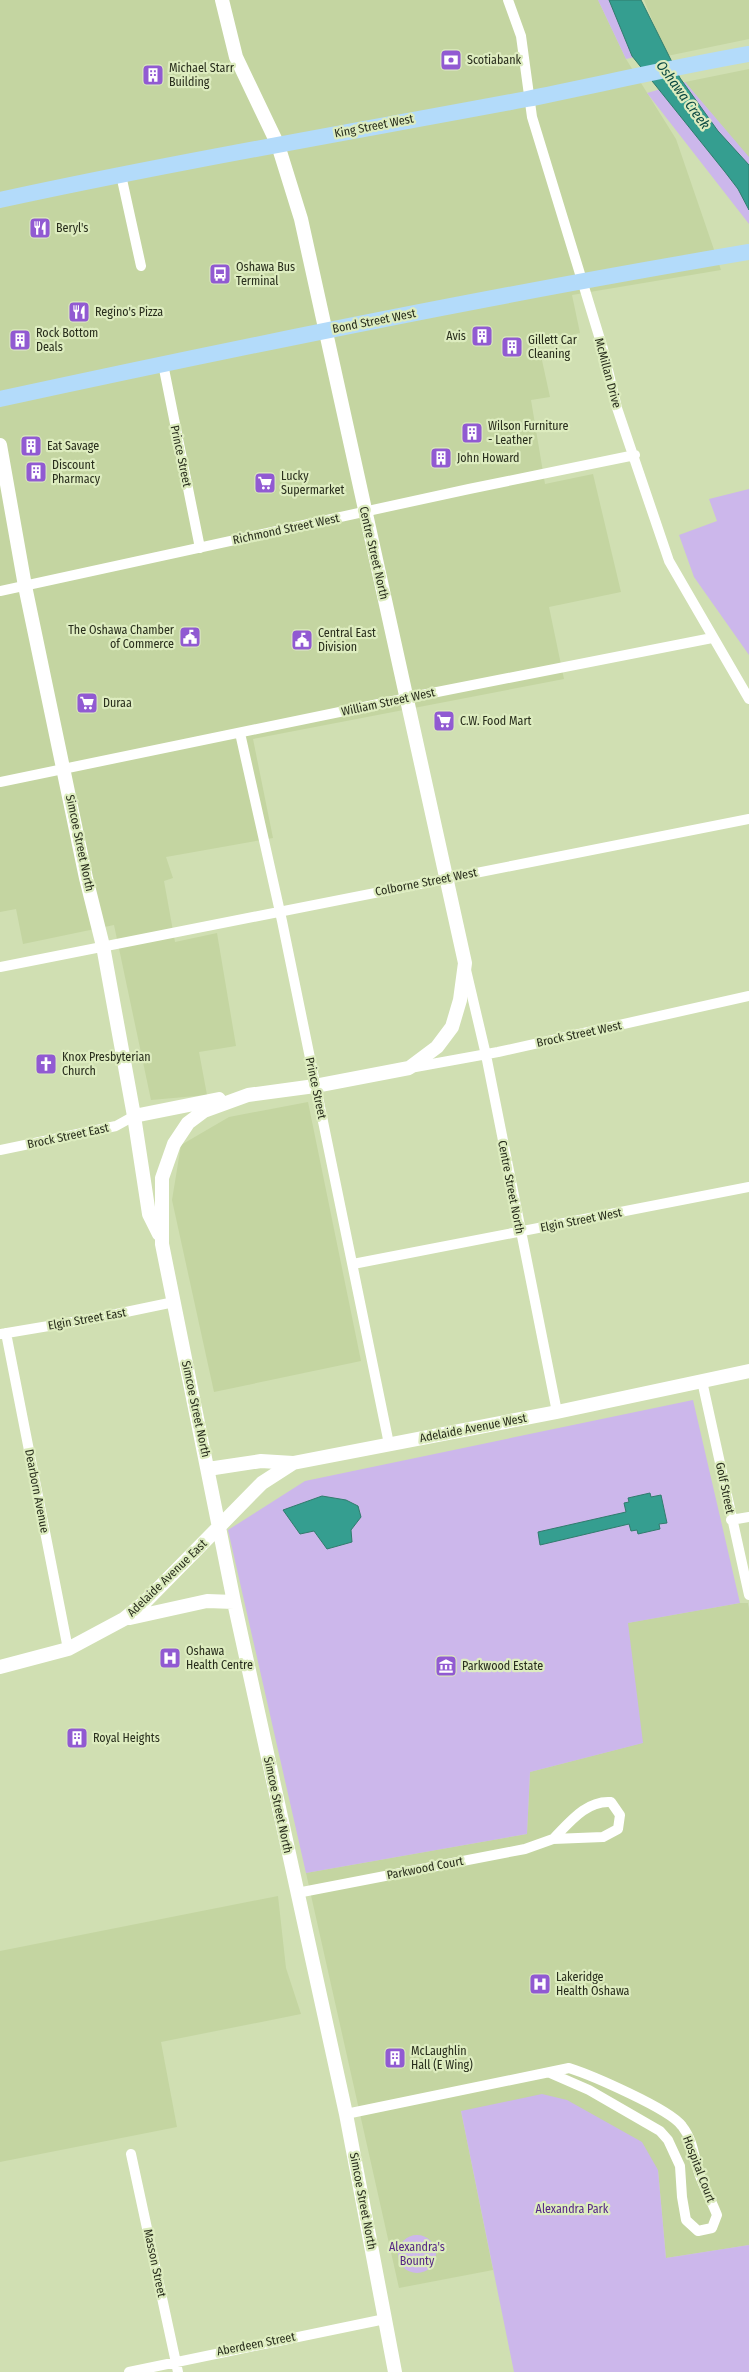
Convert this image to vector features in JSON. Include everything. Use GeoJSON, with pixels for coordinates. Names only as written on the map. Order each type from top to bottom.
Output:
{"type":"FeatureCollection","features":[{"type":"Feature","properties":{"kind":"main road","name":"Centre Street North"},"geometry":{"type":"LineString","coordinates":[[222,0],[236,57],[278,145],[301,219],[324,331],[465,963],[460,1000],[452,1027]]}},
{"type":"Feature","properties":{"kind":"main road","name":"King Street West"},"geometry":{"type":"LineString","coordinates":[[0,200],[121,174],[530,98],[636,74],[749,54]]}},
{"type":"Feature","properties":{"kind":"main road","name":"Bond Street West"},"geometry":{"type":"LineString","coordinates":[[0,399],[324,331],[582,280],[748,252]]}},
{"type":"Feature","properties":{"kind":"main road","name":"Simcoe Street North"},"geometry":{"type":"LineString","coordinates":[[0,445],[25,586],[65,769],[86,878],[103,946],[134,1116],[149,1214],[161,1239]]}},
{"type":"Feature","properties":{"kind":"main road","name":"Brock Street West"},"geometry":{"type":"LineString","coordinates":[[174,1144],[188,1123],[204,1111],[248,1095],[315,1086],[409,1068],[437,1047],[452,1027]]}},
{"type":"Feature","properties":{"kind":"main road"},"geometry":{"type":"LineString","coordinates":[[134,1116],[248,1095]]}},
{"type":"Feature","properties":{"kind":"main road","name":"Simcoe Street North"},"geometry":{"type":"LineString","coordinates":[[174,1144],[162,1178],[161,1239],[218,1527],[346,2114],[395,2372]]}},
{"type":"Feature","properties":{"kind":"main road","name":"Adelaide Avenue West"},"geometry":{"type":"LineString","coordinates":[[218,1527],[262,1483],[293,1463],[557,1412],[749,1371]]}},
{"type":"Feature","properties":{"kind":"main road"},"geometry":{"type":"LineString","coordinates":[[208,1469],[261,1461],[293,1463]]}},
{"type":"Feature","properties":{"kind":"main road","name":"Adelaide Avenue East"},"geometry":{"type":"LineString","coordinates":[[0,1667],[68,1649],[124,1619],[146,1601],[218,1527]]}},
{"type":"Feature","properties":{"kind":"main road"},"geometry":{"type":"LineString","coordinates":[[124,1619],[207,1601],[234,1602]]}},
{"type":"Feature","properties":{"kind":"street","name":"McMillan Drive"},"geometry":{"type":"LineString","coordinates":[[508,0],[521,36],[532,117],[582,280],[617,408],[669,561],[749,699]]}},
{"type":"Feature","properties":{"kind":"street"},"geometry":{"type":"LineString","coordinates":[[121,174],[141,266]]}},
{"type":"Feature","properties":{"kind":"street","name":"Prince Street"},"geometry":{"type":"LineString","coordinates":[[163,364],[200,548]]}},
{"type":"Feature","properties":{"kind":"street","name":"Richmond Street West"},"geometry":{"type":"LineString","coordinates":[[0,591],[634,456]]}},
{"type":"Feature","properties":{"kind":"street","name":"William Street West"},"geometry":{"type":"LineString","coordinates":[[0,782],[407,698],[712,638]]}},
{"type":"Feature","properties":{"kind":"street","name":"Prince Street"},"geometry":{"type":"LineString","coordinates":[[240,732],[280,912],[389,1444]]}},
{"type":"Feature","properties":{"kind":"street","name":"Colborne Street West"},"geometry":{"type":"LineString","coordinates":[[0,967],[447,877],[749,819]]}},
{"type":"Feature","properties":{"kind":"street","name":"Centre Street North"},"geometry":{"type":"LineString","coordinates":[[465,963],[486,1055],[557,1412]]}},
{"type":"Feature","properties":{"kind":"street","name":"Brock Street West"},"geometry":{"type":"LineString","coordinates":[[409,1068],[486,1055],[749,996]]}},
{"type":"Feature","properties":{"kind":"street","name":"Brock Street East"},"geometry":{"type":"LineString","coordinates":[[0,1150],[116,1126],[134,1116]]}},
{"type":"Feature","properties":{"kind":"street","name":"Elgin Street West"},"geometry":{"type":"LineString","coordinates":[[353,1264],[749,1187]]}},
{"type":"Feature","properties":{"kind":"street","name":"Elgin Street East"},"geometry":{"type":"LineString","coordinates":[[3,1334],[102,1317],[174,1302]]}},
{"type":"Feature","properties":{"kind":"street","name":"Dearborn Avenue"},"geometry":{"type":"LineString","coordinates":[[3,1334],[68,1649]]}},
{"type":"Feature","properties":{"kind":"street","name":"Golf Street"},"geometry":{"type":"LineString","coordinates":[[702,1381],[749,1595]]}},
{"type":"Feature","properties":{"kind":"street"},"geometry":{"type":"LineString","coordinates":[[731,1520],[749,1516]]}},
{"type":"Feature","properties":{"kind":"street","name":"Parkwood Court"},"geometry":{"type":"LineString","coordinates":[[297,1893],[525,1849],[552,1839],[603,1837],[618,1829],[620,1815],[611,1802],[599,1801],[587,1807],[552,1839]]}},
{"type":"Feature","properties":{"kind":"street","name":"Hospital Court"},"geometry":{"type":"LineString","coordinates":[[346,2114],[569,2068],[593,2075],[667,2114],[682,2125],[694,2147],[700,2175],[717,2215],[712,2228],[698,2231],[686,2220],[680,2166],[668,2140],[660,2132],[589,2090],[550,2073]]}},
{"type":"Feature","properties":{"kind":"street","name":"Masson Street"},"geometry":{"type":"LineString","coordinates":[[131,2154],[178,2372]]}},
{"type":"Feature","properties":{"kind":"street","name":"Aberdeen Street"},"geometry":{"type":"LineString","coordinates":[[129,2372],[385,2319]]}},
{"type":"Feature","properties":{"kind":"shaded area"},"geometry":{"type":"Polygon","coordinates":[[[0,0],[598,0],[626,59],[676,139],[721,270],[572,295],[580,333],[538,342],[550,397],[531,400],[545,484],[593,474],[621,592],[549,607],[564,679],[253,739],[273,838],[166,857],[173,878],[164,881],[175,942],[217,933],[236,1046],[199,1052],[207,1095],[151,1100],[114,925],[23,944],[16,909],[0,912],[0,0]]]}},
{"type":"Feature","properties":{"kind":"shaded area"},"geometry":{"type":"Polygon","coordinates":[[[644,0],[749,0],[749,39],[667,56],[644,0]]]}},
{"type":"Feature","properties":{"kind":"shaded area"},"geometry":{"type":"Polygon","coordinates":[[[749,69],[749,158],[685,82],[749,69]]]}},
{"type":"Feature","properties":{"kind":"shaded area"},"geometry":{"type":"Polygon","coordinates":[[[308,1102],[361,1361],[214,1392],[172,1200],[181,1145],[229,1117],[308,1102]]]}},
{"type":"Feature","properties":{"kind":"shaded area","name":"Lakeridge Health Oshawa"},"geometry":{"type":"Polygon","coordinates":[[[748,1603],[749,1609],[749,2245],[666,2258],[658,2170],[461,2111],[493,2270],[399,2288],[306,1873],[527,1834],[530,1772],[642,1743],[627,1623],[748,1603]]]}},
{"type":"Feature","properties":{"kind":"shaded area"},"geometry":{"type":"Polygon","coordinates":[[[278,1896],[286,1968],[301,2014],[161,2042],[177,2127],[0,2162],[0,1951],[278,1896]]]}},
{"type":"Feature","properties":{"kind":"green space"},"geometry":{"type":"Polygon","coordinates":[[[598,0],[640,0],[660,51],[626,59],[598,0]]]}},
{"type":"Feature","properties":{"kind":"green space"},"geometry":{"type":"Polygon","coordinates":[[[685,82],[749,157],[749,224],[647,93],[685,82]]]}},
{"type":"Feature","properties":{"kind":"green space"},"geometry":{"type":"Polygon","coordinates":[[[749,489],[749,655],[694,577],[679,535],[717,521],[709,499],[749,489]]]}},
{"type":"Feature","properties":{"kind":"green space","name":"Parkwood Estate"},"geometry":{"type":"Polygon","coordinates":[[[693,1400],[740,1603],[628,1623],[643,1743],[530,1772],[527,1834],[306,1873],[228,1530],[305,1481],[693,1400]]]}},
{"type":"Feature","properties":{"kind":"green space","name":"Alexandra Park"},"geometry":{"type":"Polygon","coordinates":[[[542,2094],[567,2100],[642,2142],[658,2170],[666,2258],[749,2245],[749,2372],[514,2372],[461,2111],[542,2094]]]}},
{"type":"Feature","properties":{"kind":"green space","name":"Alexandra's Bounty"},"geometry":{"type":"Polygon","coordinates":[[[417,2235],[430,2241],[436,2254],[430,2267],[417,2273],[404,2267],[398,2254],[404,2241],[417,2235]]]}},
{"type":"Feature","properties":{"kind":"water","name":"Oshawa Creek"},"geometry":{"type":"Polygon","coordinates":[[[609,0],[641,0],[680,78],[718,131],[749,165],[749,210],[738,189],[632,56],[609,0]]]}},
{"type":"Feature","properties":{"kind":"water"},"geometry":{"type":"Polygon","coordinates":[[[650,1493],[651,1497],[661,1495],[667,1523],[659,1524],[660,1529],[638,1534],[637,1530],[631,1531],[629,1524],[540,1545],[538,1532],[626,1512],[624,1503],[629,1502],[628,1498],[650,1493]]]}},
{"type":"Feature","properties":{"kind":"water"},"geometry":{"type":"Polygon","coordinates":[[[322,1496],[346,1500],[358,1506],[361,1517],[351,1530],[352,1542],[327,1549],[314,1531],[300,1534],[283,1510],[322,1496]]]}},
{"type":"Feature","properties":{"kind":"place","name":"Scotiabank"},"geometry":{"type":"Point","coordinates":[451,60]}},
{"type":"Feature","properties":{"kind":"place","name":"Michael Starr Building"},"geometry":{"type":"Point","coordinates":[153,75]}},
{"type":"Feature","properties":{"kind":"place","name":"Beryl's"},"geometry":{"type":"Point","coordinates":[40,228]}},
{"type":"Feature","properties":{"kind":"place","name":"Oshawa Bus Terminal"},"geometry":{"type":"Point","coordinates":[220,274]}},
{"type":"Feature","properties":{"kind":"place","name":"Regino's Pizza"},"geometry":{"type":"Point","coordinates":[79,312]}},
{"type":"Feature","properties":{"kind":"place","name":"Avis"},"geometry":{"type":"Point","coordinates":[482,336]}},
{"type":"Feature","properties":{"kind":"place","name":"Rock Bottom Deals"},"geometry":{"type":"Point","coordinates":[20,340]}},
{"type":"Feature","properties":{"kind":"place","name":"Gillett Car Cleaning"},"geometry":{"type":"Point","coordinates":[512,347]}},
{"type":"Feature","properties":{"kind":"place","name":"Wilson Furniture - Leather"},"geometry":{"type":"Point","coordinates":[472,433]}},
{"type":"Feature","properties":{"kind":"place","name":"Eat Savage"},"geometry":{"type":"Point","coordinates":[31,446]}},
{"type":"Feature","properties":{"kind":"place","name":"John Howard"},"geometry":{"type":"Point","coordinates":[441,458]}},
{"type":"Feature","properties":{"kind":"place","name":"Discount Pharmacy"},"geometry":{"type":"Point","coordinates":[36,472]}},
{"type":"Feature","properties":{"kind":"place","name":"Lucky Supermarket"},"geometry":{"type":"Point","coordinates":[265,483]}},
{"type":"Feature","properties":{"kind":"place","name":"The Oshawa Chamber of Commerce"},"geometry":{"type":"Point","coordinates":[190,637]}},
{"type":"Feature","properties":{"kind":"place","name":"Central East Division"},"geometry":{"type":"Point","coordinates":[302,640]}},
{"type":"Feature","properties":{"kind":"place","name":"Duraa"},"geometry":{"type":"Point","coordinates":[87,703]}},
{"type":"Feature","properties":{"kind":"place","name":"C.W. Food Mart"},"geometry":{"type":"Point","coordinates":[444,721]}},
{"type":"Feature","properties":{"kind":"place","name":"Knox Presbyterian Church"},"geometry":{"type":"Point","coordinates":[46,1064]}},
{"type":"Feature","properties":{"kind":"place","name":"Oshawa Health Centre"},"geometry":{"type":"Point","coordinates":[170,1658]}},
{"type":"Feature","properties":{"kind":"place","name":"Parkwood Estate"},"geometry":{"type":"Point","coordinates":[446,1666]}},
{"type":"Feature","properties":{"kind":"place","name":"Royal Heights"},"geometry":{"type":"Point","coordinates":[77,1738]}},
{"type":"Feature","properties":{"kind":"place","name":"Lakeridge Health Oshawa"},"geometry":{"type":"Point","coordinates":[540,1984]}},
{"type":"Feature","properties":{"kind":"place","name":"McLaughlin Hall (E Wing)"},"geometry":{"type":"Point","coordinates":[395,2058]}}]}
